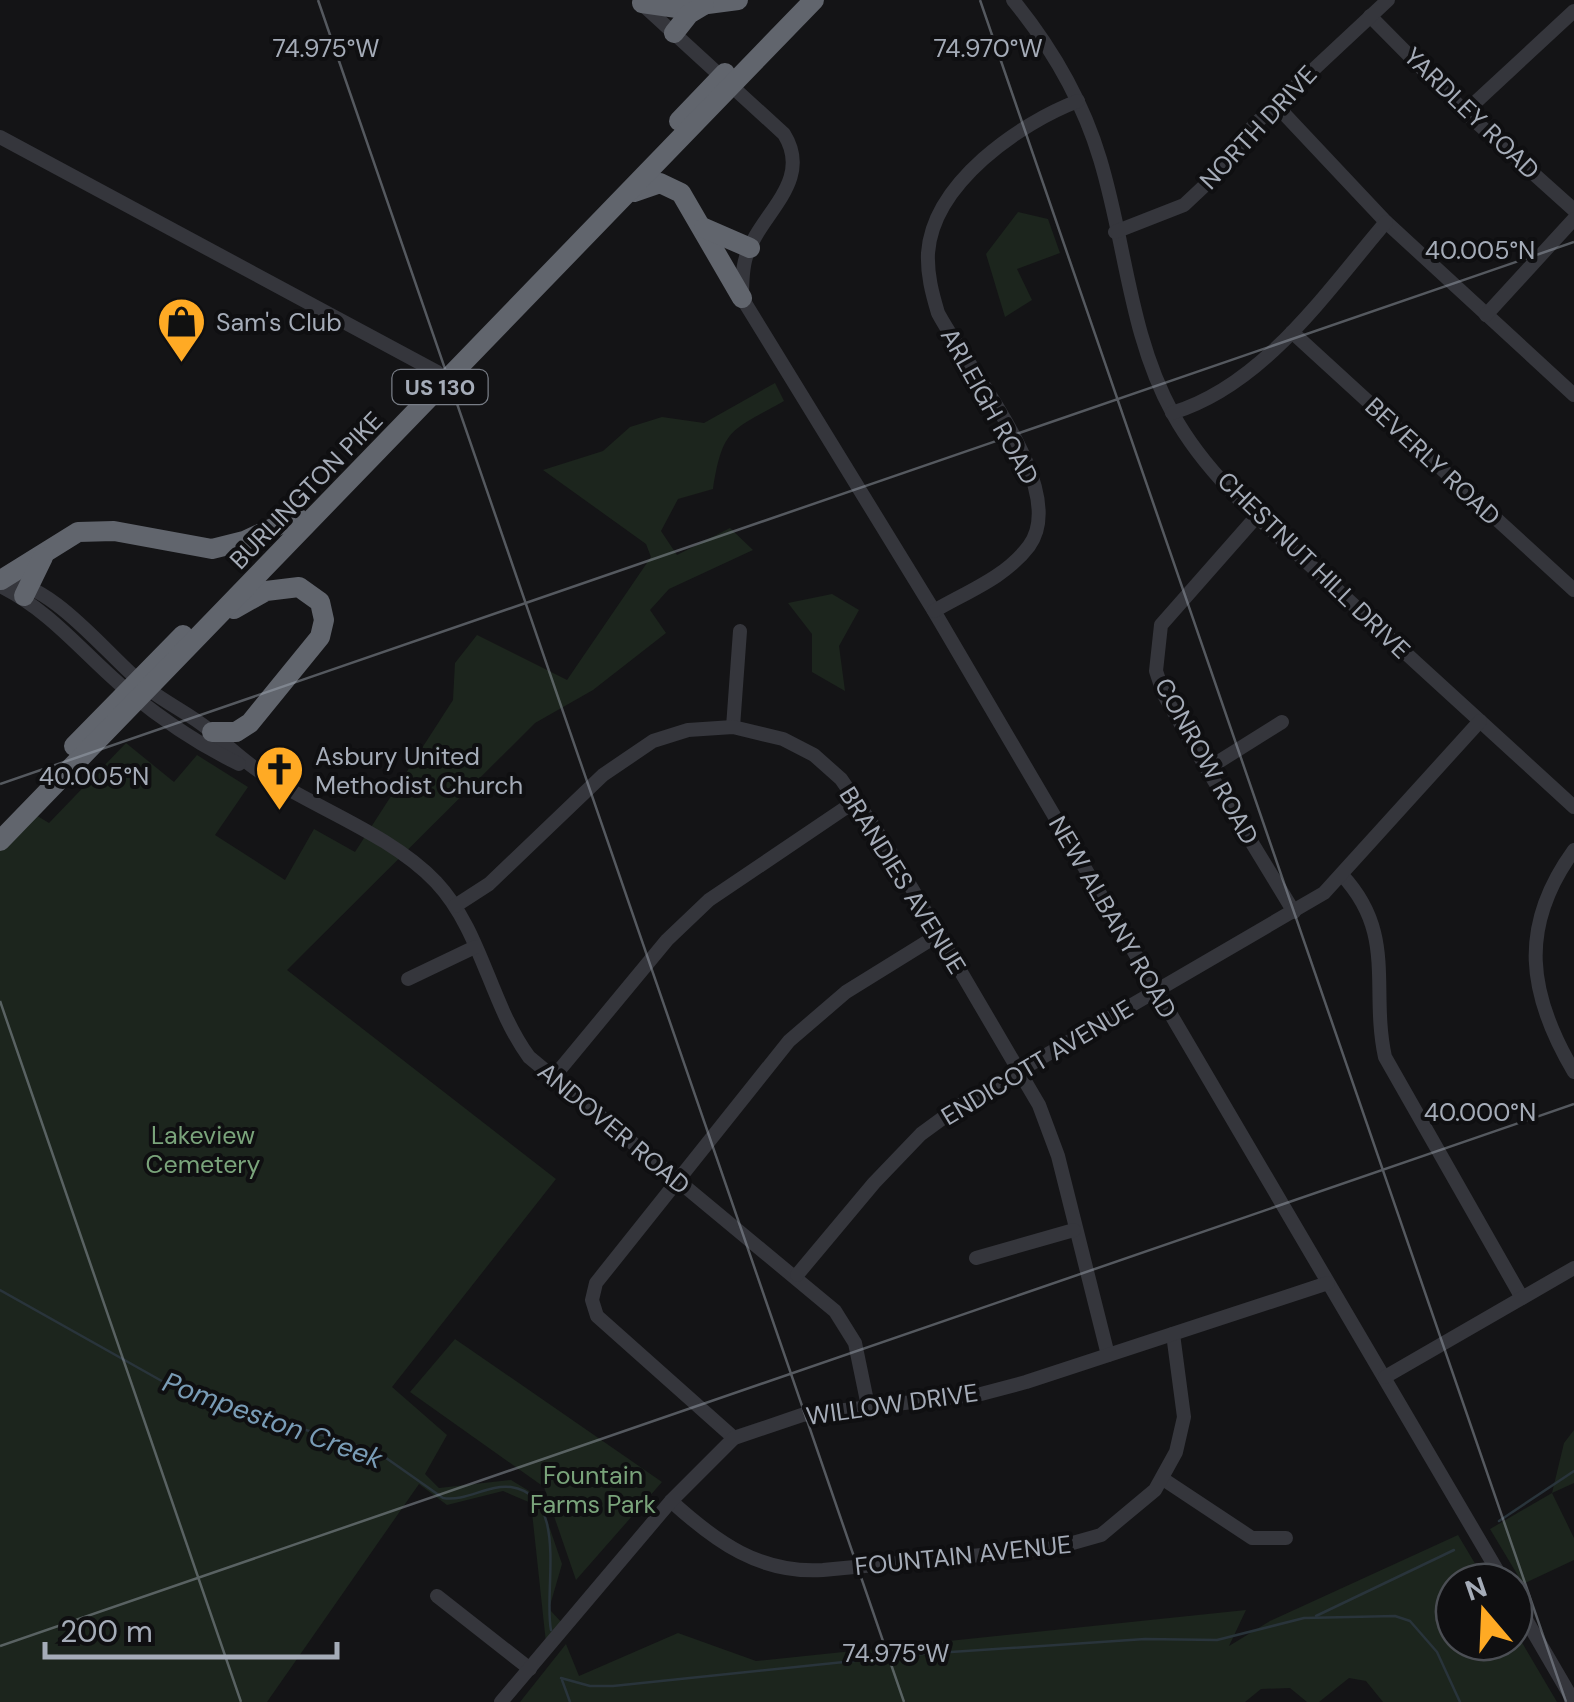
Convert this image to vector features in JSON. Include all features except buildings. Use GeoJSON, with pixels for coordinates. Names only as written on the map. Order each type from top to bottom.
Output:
{"type":"FeatureCollection","features":[{"type":"Feature","properties":{"kind":"highway"},"geometry":{"type":"LineString","coordinates":[[640,2],[677,8],[738,0]]}},
{"type":"Feature","properties":{"kind":"highway","name":"BURLINGTON PIKE"},"geometry":{"type":"LineString","coordinates":[[0,822],[216,620],[628,194],[795,0]]}},
{"type":"Feature","properties":{"kind":"highway","name":"BURLINGTON PIKE"},"geometry":{"type":"LineString","coordinates":[[0,841],[297,517],[437,372],[727,81],[814,0]]}},
{"type":"Feature","properties":{"kind":"highway"},"geometry":{"type":"LineString","coordinates":[[674,33],[689,14],[706,4]]}},
{"type":"Feature","properties":{"kind":"highway"},"geometry":{"type":"LineString","coordinates":[[628,194],[660,183],[672,186],[700,223],[742,298]]}},
{"type":"Feature","properties":{"kind":"highway"},"geometry":{"type":"LineString","coordinates":[[700,223],[716,236],[750,248]]}},
{"type":"Feature","properties":{"kind":"highway"},"geometry":{"type":"LineString","coordinates":[[0,582],[78,532],[96,529],[212,549],[244,541],[297,517]]}},
{"type":"Feature","properties":{"kind":"highway"},"geometry":{"type":"LineString","coordinates":[[26,591],[47,551]]}},
{"type":"Feature","properties":{"kind":"highway"},"geometry":{"type":"LineString","coordinates":[[212,732],[236,732],[250,723],[320,637],[324,620],[320,602],[310,592],[282,586],[216,620]]}},
{"type":"Feature","properties":{"kind":"street","name":"CHESTNUT HILL DRIVE"},"geometry":{"type":"LineString","coordinates":[[1014,0],[1042,35],[1078,100],[1101,161],[1143,348],[1172,413],[1195,450],[1257,516],[1574,808]]}},
{"type":"Feature","properties":{"kind":"street","name":"NORTH DRIVE"},"geometry":{"type":"LineString","coordinates":[[1115,232],[1184,204],[1217,174],[1275,104],[1388,0]]}},
{"type":"Feature","properties":{"kind":"street"},"geometry":{"type":"LineString","coordinates":[[640,2],[793,148],[790,184],[750,248],[742,298]]}},
{"type":"Feature","properties":{"kind":"street"},"geometry":{"type":"LineString","coordinates":[[1466,112],[1574,11]]}},
{"type":"Feature","properties":{"kind":"street","name":"YARDLEY ROAD"},"geometry":{"type":"LineString","coordinates":[[1370,16],[1466,112],[1574,210]]}},
{"type":"Feature","properties":{"kind":"street","name":"ARLEIGH ROAD"},"geometry":{"type":"LineString","coordinates":[[934,611],[996,578],[1015,562],[1030,545],[1040,524],[1041,501],[1029,468],[938,314],[930,285],[930,240],[948,202],[991,151],[1032,120],[1078,100]]}},
{"type":"Feature","properties":{"kind":"street"},"geometry":{"type":"LineString","coordinates":[[1275,104],[1386,222],[1574,395]]}},
{"type":"Feature","properties":{"kind":"street"},"geometry":{"type":"LineString","coordinates":[[0,137],[437,372]]}},
{"type":"Feature","properties":{"kind":"street"},"geometry":{"type":"LineString","coordinates":[[1486,315],[1574,219]]}},
{"type":"Feature","properties":{"kind":"street"},"geometry":{"type":"LineString","coordinates":[[1172,413],[1203,402],[1232,383],[1292,332],[1386,222]]}},
{"type":"Feature","properties":{"kind":"street","name":"NEW ALBANY ROAD"},"geometry":{"type":"LineString","coordinates":[[742,298],[934,611],[1492,1562]]}},
{"type":"Feature","properties":{"kind":"street","name":"BEVERLY ROAD"},"geometry":{"type":"LineString","coordinates":[[1292,332],[1574,590]]}},
{"type":"Feature","properties":{"kind":"street","name":"CONROW ROAD"},"geometry":{"type":"LineString","coordinates":[[1257,516],[1168,616],[1156,648],[1156,671],[1164,695],[1206,769],[1294,912]]}},
{"type":"Feature","properties":{"kind":"street","name":"ANDOVER ROAD"},"geometry":{"type":"LineString","coordinates":[[0,582],[55,604],[187,736],[267,777],[411,861],[455,906],[518,1042],[552,1079],[796,1275],[835,1311],[856,1343],[868,1406]]}},
{"type":"Feature","properties":{"kind":"street"},"geometry":{"type":"LineString","coordinates":[[733,727],[740,631]]}},
{"type":"Feature","properties":{"kind":"street","name":"ANDOVER ROAD"},"geometry":{"type":"LineString","coordinates":[[139,690],[212,732],[267,777]]}},
{"type":"Feature","properties":{"kind":"street","name":"ENDICOTT AVENUE"},"geometry":{"type":"LineString","coordinates":[[796,1275],[921,1134],[1294,912],[1342,875],[1480,721]]}},
{"type":"Feature","properties":{"kind":"street"},"geometry":{"type":"LineString","coordinates":[[1206,769],[1282,722]]}},
{"type":"Feature","properties":{"kind":"street","name":"BRANDIES AVENUE"},"geometry":{"type":"LineString","coordinates":[[455,906],[488,884],[631,753],[688,730],[733,727],[784,739],[814,756],[857,800],[1020,1072],[1051,1133],[1108,1355]]}},
{"type":"Feature","properties":{"kind":"street"},"geometry":{"type":"LineString","coordinates":[[552,1079],[666,940],[709,900],[857,800]]}},
{"type":"Feature","properties":{"kind":"street"},"geometry":{"type":"LineString","coordinates":[[1574,850],[1542,907],[1536,941],[1537,989],[1543,1013],[1574,1072]]}},
{"type":"Feature","properties":{"kind":"street"},"geometry":{"type":"LineString","coordinates":[[1342,875],[1361,896],[1374,925],[1381,966],[1377,1023],[1385,1057],[1522,1298]]}},
{"type":"Feature","properties":{"kind":"street"},"geometry":{"type":"LineString","coordinates":[[734,1438],[597,1316],[592,1300],[601,1275],[789,1041],[846,992],[938,935]]}},
{"type":"Feature","properties":{"kind":"street"},"geometry":{"type":"LineString","coordinates":[[408,979],[475,947]]}},
{"type":"Feature","properties":{"kind":"street"},"geometry":{"type":"LineString","coordinates":[[976,1258],[1074,1230]]}},
{"type":"Feature","properties":{"kind":"street"},"geometry":{"type":"LineString","coordinates":[[1385,1377],[1574,1268]]}},
{"type":"Feature","properties":{"kind":"street","name":"WILLOW DRIVE"},"geometry":{"type":"LineString","coordinates":[[502,1702],[671,1501],[734,1438],[802,1415],[981,1394],[1328,1283]]}},
{"type":"Feature","properties":{"kind":"street","name":"FOUNTAIN AVENUE"},"geometry":{"type":"LineString","coordinates":[[671,1501],[749,1559],[801,1571],[1084,1542],[1130,1514],[1162,1479],[1176,1452],[1184,1418],[1174,1334]]}},
{"type":"Feature","properties":{"kind":"street"},"geometry":{"type":"LineString","coordinates":[[1162,1479],[1252,1538],[1286,1538]]}},
{"type":"Feature","properties":{"kind":"street"},"geometry":{"type":"LineString","coordinates":[[437,1596],[530,1668]]}},
{"type":"Feature","properties":{"kind":"street"},"geometry":{"type":"LineString","coordinates":[[1534,1633],[1574,1702]]}},
{"type":"Feature","properties":{"kind":"green space"},"geometry":{"type":"Polygon","coordinates":[[[1018,212],[1048,219],[1060,253],[1017,269],[1032,300],[1005,317],[986,254],[1018,212]]]}},
{"type":"Feature","properties":{"kind":"green space","name":"Lakeview Cemetery"},"geometry":{"type":"Polygon","coordinates":[[[775,383],[784,401],[732,433],[721,453],[713,489],[678,499],[661,531],[677,555],[730,528],[753,550],[669,589],[650,610],[666,633],[593,690],[535,723],[287,970],[556,1179],[392,1387],[447,1435],[425,1474],[439,1488],[511,1480],[539,1497],[562,1564],[549,1609],[564,1625],[546,1643],[531,1503],[503,1491],[447,1505],[419,1484],[267,1702],[0,1702],[0,841],[29,811],[49,823],[126,743],[174,782],[197,755],[248,787],[215,835],[285,880],[314,829],[355,852],[453,700],[455,663],[477,635],[567,680],[651,557],[646,544],[543,470],[603,451],[630,427],[662,417],[704,423],[775,383]]]}},
{"type":"Feature","properties":{"kind":"green space"},"geometry":{"type":"Polygon","coordinates":[[[832,594],[859,610],[839,646],[845,691],[812,672],[812,634],[788,603],[832,594]]]}},
{"type":"Feature","properties":{"kind":"green space","name":"Fountain Farms Park"},"geometry":{"type":"Polygon","coordinates":[[[455,1339],[662,1482],[576,1580],[544,1487],[410,1392],[455,1339]]]}},
{"type":"Feature","properties":{"kind":"green space"},"geometry":{"type":"Polygon","coordinates":[[[1574,1430],[1574,1483],[1552,1493],[1564,1443],[1574,1430]]]}},
{"type":"Feature","properties":{"kind":"green space"},"geometry":{"type":"Polygon","coordinates":[[[1552,1493],[1574,1538],[1574,1560],[1534,1579],[1534,1562],[1510,1562],[1490,1529],[1552,1493]]]}},
{"type":"Feature","properties":{"kind":"green space"},"geometry":{"type":"Polygon","coordinates":[[[1458,1535],[1474,1562],[1434,1562],[1434,1662],[1533,1662],[1557,1702],[1383,1702],[1366,1681],[1349,1678],[1319,1702],[1307,1702],[1290,1688],[1261,1689],[1245,1702],[520,1702],[566,1644],[579,1676],[678,1633],[756,1661],[1246,1610],[1229,1646],[1270,1621],[1458,1535]]]}},
{"type":"Feature","properties":{"kind":"waterway","name":"Pompeston Creek"},"geometry":{"type":"LineString","coordinates":[[0,1290],[176,1389],[379,1453],[443,1498],[460,1498],[502,1487],[529,1494],[541,1508],[547,1526],[551,1630]]}},
{"type":"Feature","properties":{"kind":"waterway","name":"Pompeston Creek"},"geometry":{"type":"LineString","coordinates":[[1499,1521],[1574,1471]]}},
{"type":"Feature","properties":{"kind":"waterway","name":"Pompeston Creek"},"geometry":{"type":"LineString","coordinates":[[1316,1616],[1454,1550]]}},
{"type":"Feature","properties":{"kind":"waterway"},"geometry":{"type":"LineString","coordinates":[[561,1678],[590,1686],[613,1686],[921,1654],[1145,1639],[1217,1640],[1304,1618],[1395,1616],[1410,1621],[1437,1652],[1460,1702]]}},
{"type":"Feature","properties":{"kind":"waterway","name":"Pompeston Creek"},"geometry":{"type":"LineString","coordinates":[[562,1680],[570,1702]]}},
{"type":"Feature","properties":{"kind":"place","name":"Sam's Club"},"geometry":{"type":"Point","coordinates":[181,364]}},
{"type":"Feature","properties":{"kind":"place","name":"Asbury United Methodist Church"},"geometry":{"type":"Point","coordinates":[280,812]}}]}
